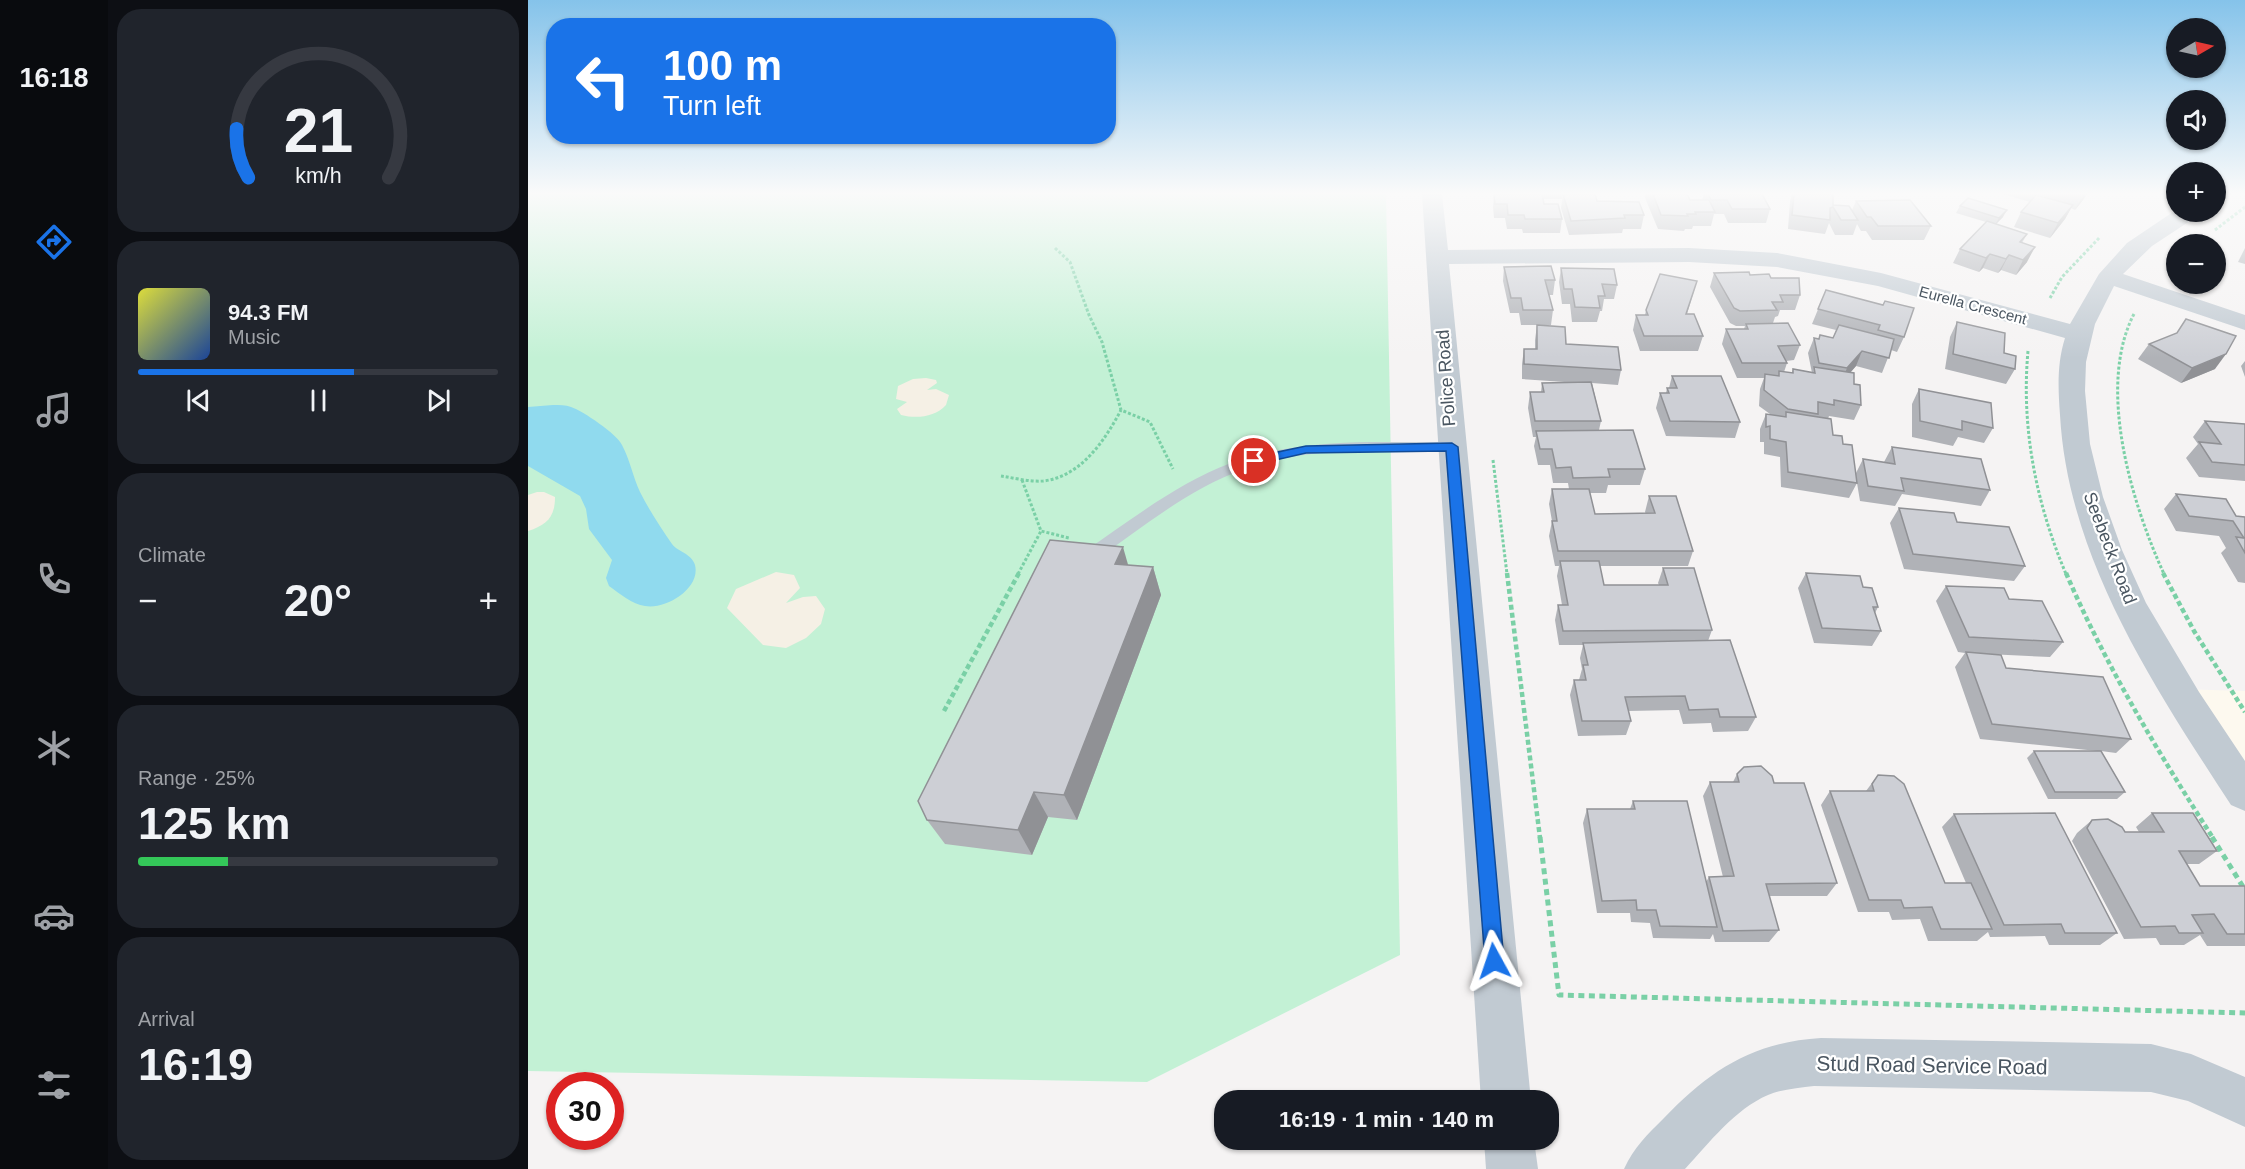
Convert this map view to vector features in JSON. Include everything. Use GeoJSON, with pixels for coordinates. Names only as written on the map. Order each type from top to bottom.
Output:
{"type":"FeatureCollection","features":[{"type":"Feature","properties":{"kind":"street","name":"Police Road"},"geometry":{"type":"LineString","coordinates":[[1436,249],[1505,1090]]}},
{"type":"Feature","properties":{"kind":"street","name":"Seebeck Road"},"geometry":{"type":"LineString","coordinates":[[2135,249],[2109,277],[2078,334],[2072,365],[2074,431],[2093,513],[2112,562],[2159,660],[2245,794]]}},
{"type":"Feature","properties":{"kind":"street","name":"Eurella Crescent"},"geometry":{"type":"LineString","coordinates":[[1437,256],[1689,255],[1777,260],[1881,280],[2078,334]]}},
{"type":"Feature","properties":{"kind":"street"},"geometry":{"type":"LineString","coordinates":[[2109,277],[2245,323]]}},
{"type":"Feature","properties":{"kind":"street","name":"Stud Road Service Road"},"geometry":{"type":"LineString","coordinates":[[1650,1169],[1721,1097],[1766,1071],[1793,1064],[1821,1062],[2151,1068],[2192,1078],[2245,1102]]}},
{"type":"Feature","properties":{"kind":"street"},"geometry":{"type":"LineString","coordinates":[[1510,1150],[1512,1169]]}},
{"type":"Feature","properties":{"kind":"lane"},"geometry":{"type":"LineString","coordinates":[[1082,561],[1204,481],[1236,466],[1306,449],[1452,447]]}},
{"type":"Feature","properties":{"kind":"path"},"geometry":{"type":"LineString","coordinates":[[1001,476],[1043,481],[1063,475],[1089,457],[1105,440],[1121,410],[1102,342],[1081,295],[1070,262],[1056,249]]}},
{"type":"Feature","properties":{"kind":"path"},"geometry":{"type":"LineString","coordinates":[[2135,312],[2129,322],[2119,357],[2116,386],[2130,484],[2156,559],[2191,625],[2245,712]]}},
{"type":"Feature","properties":{"kind":"path"},"geometry":{"type":"LineString","coordinates":[[1121,410],[1150,422],[1168,455],[1182,495]]}},
{"type":"Feature","properties":{"kind":"path"},"geometry":{"type":"LineString","coordinates":[[1492,455],[1559,995],[2245,1013]]}},
{"type":"Feature","properties":{"kind":"path"},"geometry":{"type":"LineString","coordinates":[[944,711],[1041,531],[1022,480]]}},
{"type":"Feature","properties":{"kind":"path"},"geometry":{"type":"LineString","coordinates":[[1041,531],[1104,546]]}},
{"type":"Feature","properties":{"kind":"shaded area"},"geometry":{"type":"Polygon","coordinates":[[[2177,689],[2245,691],[2245,793],[2177,689]]]}},
{"type":"Feature","properties":{"kind":"green space"},"geometry":{"type":"Polygon","coordinates":[[[528,249],[1387,249],[1400,955],[1147,1082],[528,1071],[528,249]]]}},
{"type":"Feature","properties":{"kind":"sand"},"geometry":{"type":"Polygon","coordinates":[[[913,379],[936,380],[937,383],[927,390],[936,389],[949,395],[946,405],[937,412],[925,416],[901,415],[897,409],[907,402],[896,399],[898,386],[913,379]]]}},
{"type":"Feature","properties":{"kind":"sand"},"geometry":{"type":"Polygon","coordinates":[[[544,492],[555,497],[553,510],[545,523],[528,531],[528,495],[544,492]]]}},
{"type":"Feature","properties":{"kind":"sand"},"geometry":{"type":"Polygon","coordinates":[[[776,572],[794,575],[800,588],[786,603],[803,597],[816,596],[825,609],[821,624],[806,638],[786,648],[763,645],[727,608],[736,589],[776,572]]]}},
{"type":"Feature","properties":{"kind":"water"},"geometry":{"type":"Polygon","coordinates":[[[569,406],[583,413],[619,440],[640,492],[651,512],[672,544],[688,555],[695,565],[693,582],[680,596],[662,605],[645,606],[631,601],[609,586],[606,578],[612,560],[589,529],[586,509],[580,496],[528,466],[528,407],[569,406]]]}},
{"type":"Feature","properties":{"kind":"building"},"geometry":{"type":"Polygon","coordinates":[[[1960,249],[2034,249],[2023,260],[2009,255],[2006,259],[1990,254],[1986,258],[1960,249]]]}},
{"type":"Feature","properties":{"kind":"building"},"geometry":{"type":"Polygon","coordinates":[[[1551,266],[1555,280],[1545,280],[1553,310],[1523,310],[1521,298],[1511,298],[1504,267],[1551,266]]]}},
{"type":"Feature","properties":{"kind":"building"},"geometry":{"type":"Polygon","coordinates":[[[1561,268],[1614,269],[1617,285],[1602,284],[1605,296],[1598,296],[1600,308],[1575,307],[1572,289],[1564,289],[1561,268]]]}},
{"type":"Feature","properties":{"kind":"building"},"geometry":{"type":"Polygon","coordinates":[[[1749,272],[1750,275],[1769,274],[1771,278],[1799,278],[1800,295],[1780,295],[1783,302],[1772,302],[1777,310],[1740,311],[1734,308],[1714,273],[1749,272]]]}},
{"type":"Feature","properties":{"kind":"building"},"geometry":{"type":"Polygon","coordinates":[[[1660,274],[1697,281],[1686,314],[1694,314],[1703,336],[1644,336],[1636,315],[1648,315],[1646,310],[1660,274]]]}},
{"type":"Feature","properties":{"kind":"building"},"geometry":{"type":"Polygon","coordinates":[[[1826,290],[1883,305],[1885,301],[1914,308],[1904,337],[1878,330],[1880,325],[1818,309],[1826,290]]]}},
{"type":"Feature","properties":{"kind":"building"},"geometry":{"type":"Polygon","coordinates":[[[2186,319],[2236,336],[2226,354],[2192,368],[2149,344],[2177,333],[2186,319]]]}},
{"type":"Feature","properties":{"kind":"building"},"geometry":{"type":"Polygon","coordinates":[[[1957,322],[2005,333],[2004,353],[2016,356],[2015,369],[1953,354],[1957,322]]]}},
{"type":"Feature","properties":{"kind":"building"},"geometry":{"type":"Polygon","coordinates":[[[1788,323],[1800,345],[1778,346],[1787,363],[1742,363],[1726,329],[1748,329],[1746,324],[1788,323]]]}},
{"type":"Feature","properties":{"kind":"building"},"geometry":{"type":"Polygon","coordinates":[[[1537,325],[1565,327],[1566,344],[1618,347],[1621,370],[1524,364],[1524,349],[1537,349],[1537,325]]]}},
{"type":"Feature","properties":{"kind":"building"},"geometry":{"type":"Polygon","coordinates":[[[1839,325],[1894,339],[1889,358],[1862,351],[1847,368],[1819,363],[1814,338],[1819,339],[1820,335],[1833,338],[1839,325]]]}},
{"type":"Feature","properties":{"kind":"building"},"geometry":{"type":"Polygon","coordinates":[[[1814,367],[1854,373],[1854,384],[1860,385],[1861,405],[1834,400],[1834,405],[1818,402],[1818,414],[1788,409],[1764,390],[1765,374],[1779,376],[1779,371],[1793,373],[1793,369],[1815,373],[1814,367]]]}},
{"type":"Feature","properties":{"kind":"building"},"geometry":{"type":"Polygon","coordinates":[[[1672,376],[1721,376],[1740,422],[1670,421],[1660,393],[1669,393],[1667,388],[1677,388],[1672,376]]]}},
{"type":"Feature","properties":{"kind":"building"},"geometry":{"type":"Polygon","coordinates":[[[1591,382],[1601,421],[1535,421],[1530,392],[1544,392],[1542,383],[1591,382]]]}},
{"type":"Feature","properties":{"kind":"building"},"geometry":{"type":"Polygon","coordinates":[[[1919,389],[1991,403],[1993,428],[1962,421],[1962,430],[1920,421],[1919,389]]]}},
{"type":"Feature","properties":{"kind":"building"},"geometry":{"type":"Polygon","coordinates":[[[1786,412],[1831,419],[1833,435],[1842,436],[1843,444],[1852,445],[1857,483],[1788,472],[1786,442],[1770,439],[1770,426],[1766,427],[1766,414],[1786,417],[1786,412]]]}},
{"type":"Feature","properties":{"kind":"building"},"geometry":{"type":"Polygon","coordinates":[[[2205,421],[2245,424],[2245,465],[2212,462],[2199,442],[2221,444],[2205,421]]]}},
{"type":"Feature","properties":{"kind":"building"},"geometry":{"type":"Polygon","coordinates":[[[1633,430],[1645,469],[1608,469],[1610,477],[1573,478],[1571,467],[1556,468],[1552,449],[1540,449],[1536,431],[1633,430]]]}},
{"type":"Feature","properties":{"kind":"building"},"geometry":{"type":"Polygon","coordinates":[[[1892,447],[1981,459],[1990,490],[1901,478],[1904,491],[1868,486],[1863,459],[1895,464],[1892,447]]]}},
{"type":"Feature","properties":{"kind":"building"},"geometry":{"type":"Polygon","coordinates":[[[1552,489],[1589,489],[1595,514],[1655,513],[1649,496],[1676,496],[1693,551],[1558,551],[1552,521],[1557,521],[1552,489]]]}},
{"type":"Feature","properties":{"kind":"building"},"geometry":{"type":"Polygon","coordinates":[[[2176,494],[2226,499],[2236,516],[2245,517],[2245,553],[2236,537],[2244,538],[2233,521],[2189,516],[2176,494]]]}},
{"type":"Feature","properties":{"kind":"building"},"geometry":{"type":"Polygon","coordinates":[[[1899,508],[1954,513],[1957,522],[2009,527],[2025,566],[1913,554],[1899,508]]]}},
{"type":"Feature","properties":{"kind":"building"},"geometry":{"type":"Polygon","coordinates":[[[1050,540],[1123,547],[1115,564],[1153,567],[1064,795],[1034,792],[1018,830],[927,820],[918,801],[1050,540]]]}},
{"type":"Feature","properties":{"kind":"building"},"geometry":{"type":"Polygon","coordinates":[[[1560,561],[1599,561],[1604,585],[1668,585],[1663,568],[1694,568],[1712,630],[1563,631],[1558,605],[1568,605],[1560,561]]]}},
{"type":"Feature","properties":{"kind":"building"},"geometry":{"type":"Polygon","coordinates":[[[1806,573],[1860,576],[1863,587],[1872,588],[1878,607],[1873,607],[1881,631],[1822,628],[1806,573]]]}},
{"type":"Feature","properties":{"kind":"building"},"geometry":{"type":"Polygon","coordinates":[[[1946,586],[2004,588],[2009,599],[2042,601],[2063,642],[1969,637],[1946,586]]]}},
{"type":"Feature","properties":{"kind":"building"},"geometry":{"type":"Polygon","coordinates":[[[1730,640],[1756,717],[1720,717],[1718,709],[1689,710],[1685,696],[1625,697],[1631,721],[1582,721],[1574,680],[1586,680],[1583,665],[1588,665],[1583,643],[1730,640]]]}},
{"type":"Feature","properties":{"kind":"building"},"geometry":{"type":"Polygon","coordinates":[[[1966,652],[2001,655],[2006,668],[2103,677],[2131,739],[1992,724],[1966,652]]]}},
{"type":"Feature","properties":{"kind":"building"},"geometry":{"type":"Polygon","coordinates":[[[2034,751],[2101,751],[2125,792],[2055,792],[2034,751]]]}},
{"type":"Feature","properties":{"kind":"building"},"geometry":{"type":"Polygon","coordinates":[[[1761,766],[1772,776],[1774,783],[1804,783],[1837,883],[1766,884],[1779,930],[1723,931],[1709,877],[1734,876],[1710,782],[1739,782],[1737,774],[1744,767],[1761,766]]]}},
{"type":"Feature","properties":{"kind":"building"},"geometry":{"type":"Polygon","coordinates":[[[1878,775],[1894,776],[1904,784],[1945,883],[1971,883],[1992,929],[1941,929],[1932,907],[1904,908],[1901,900],[1869,900],[1830,791],[1874,791],[1872,784],[1878,775]]]}},
{"type":"Feature","properties":{"kind":"building"},"geometry":{"type":"Polygon","coordinates":[[[1633,801],[1687,801],[1717,927],[1660,926],[1656,910],[1637,910],[1636,900],[1602,901],[1587,809],[1635,809],[1633,801]]]}},
{"type":"Feature","properties":{"kind":"building"},"geometry":{"type":"Polygon","coordinates":[[[2055,813],[2117,933],[2065,933],[2061,924],[2004,925],[1954,814],[2055,813]]]}},
{"type":"Feature","properties":{"kind":"building"},"geometry":{"type":"Polygon","coordinates":[[[2152,813],[2193,813],[2217,851],[2179,851],[2200,886],[2245,886],[2245,934],[2227,934],[2214,914],[2192,915],[2203,933],[2179,933],[2175,926],[2141,927],[2087,828],[2092,820],[2108,819],[2122,827],[2125,832],[2164,832],[2152,813]]]}},
{"type":"Feature","properties":{"kind":"route"},"geometry":{"type":"LineString","coordinates":[[1254,461],[1306,449],[1452,447],[1494,961]]}}]}
